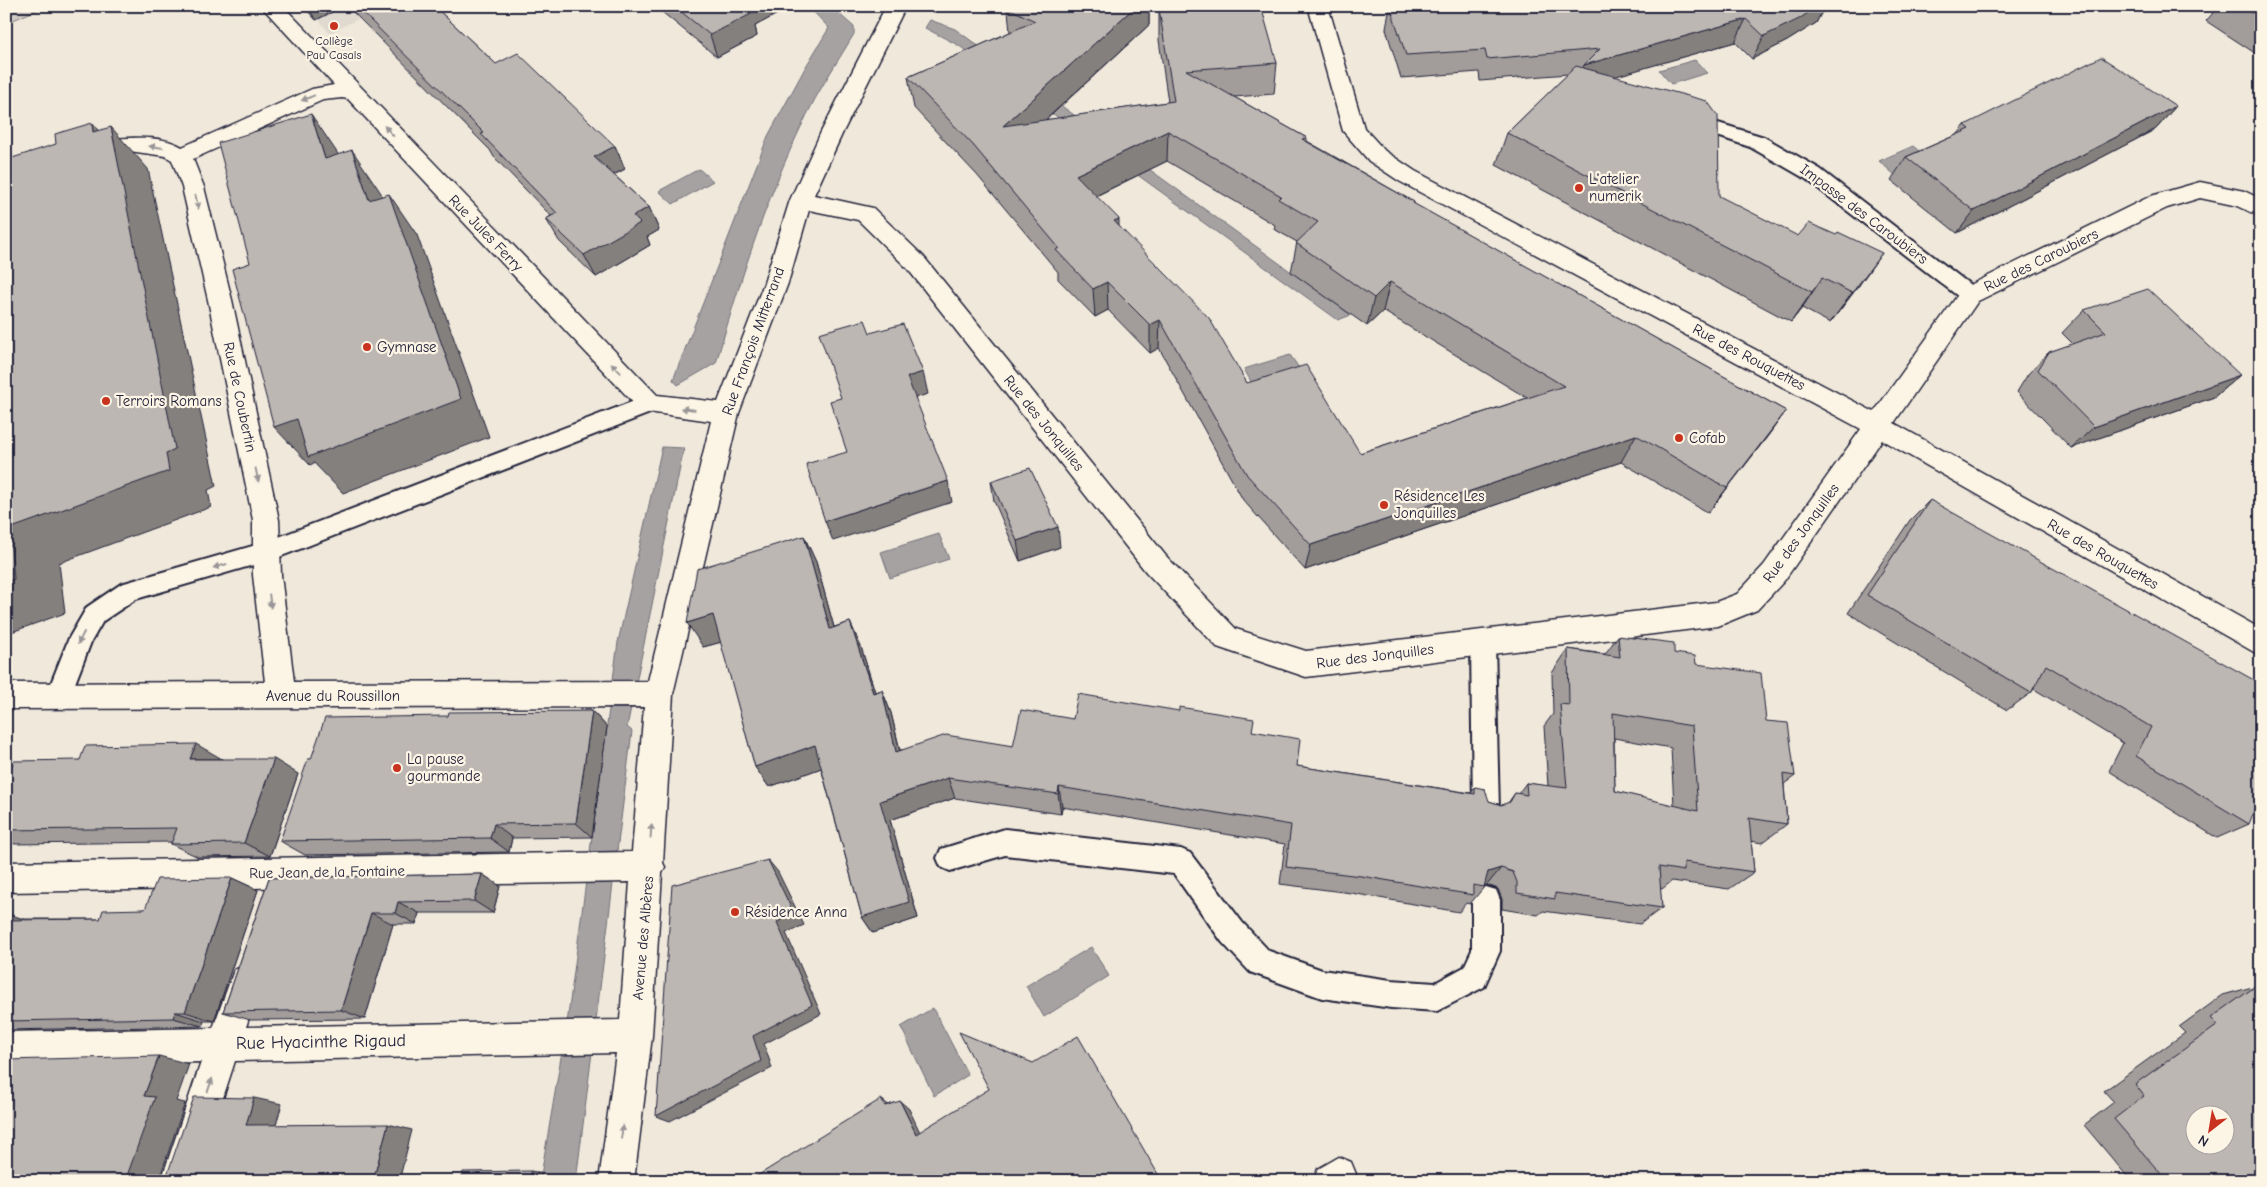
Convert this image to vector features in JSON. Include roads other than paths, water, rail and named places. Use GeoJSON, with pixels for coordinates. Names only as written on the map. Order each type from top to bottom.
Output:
{"type":"FeatureCollection","features":[{"type":"Feature","properties":{"kind":"street","name":"Rue Jules Ferry"},"geometry":{"type":"LineString","coordinates":[[271,6],[422,167],[650,404]]}},
{"type":"Feature","properties":{"kind":"street","name":"Rue François Mitterrand"},"geometry":{"type":"LineString","coordinates":[[660,694],[726,413],[776,283],[801,200],[832,132],[896,6]]}},
{"type":"Feature","properties":{"kind":"street","name":"Rue des Rouquettes"},"geometry":{"type":"LineString","coordinates":[[1318,6],[1354,131],[1377,156],[1407,176],[1878,426],[2261,644]]}},
{"type":"Feature","properties":{"kind":"street"},"geometry":{"type":"LineString","coordinates":[[71,157],[88,151],[130,144],[170,148],[181,156],[319,94],[342,91],[355,94]]}},
{"type":"Feature","properties":{"kind":"street","name":"Rue de Coubertin"},"geometry":{"type":"LineString","coordinates":[[181,156],[194,187],[220,300],[266,520],[266,552],[281,696]]}},
{"type":"Feature","properties":{"kind":"street","name":"Rue des Caroubiers"},"geometry":{"type":"LineString","coordinates":[[1878,426],[1970,295],[2159,202],[2200,190],[2244,199],[2261,209]]}},
{"type":"Feature","properties":{"kind":"street","name":"Rue des Jonquilles"},"geometry":{"type":"LineString","coordinates":[[801,200],[865,214],[915,262],[1156,564],[1227,638],[1306,664],[1718,614],[1747,602],[1774,573],[1878,426]]}},
{"type":"Feature","properties":{"kind":"street"},"geometry":{"type":"LineString","coordinates":[[650,404],[726,413]]}},
{"type":"Feature","properties":{"kind":"street","name":"Avenue du Roussillon"},"geometry":{"type":"LineString","coordinates":[[6,696],[281,696],[336,710],[660,694]]}},
{"type":"Feature","properties":{"kind":"street","name":"Avenue des Albères"},"geometry":{"type":"LineString","coordinates":[[616,1181],[635,1036],[649,866],[660,694]]}},
{"type":"Feature","properties":{"kind":"street","name":"Rue Jean de la Fontaine"},"geometry":{"type":"LineString","coordinates":[[6,877],[649,866]]}},
{"type":"Feature","properties":{"kind":"street"},"geometry":{"type":"LineString","coordinates":[[178,1181],[254,954]]}},
{"type":"Feature","properties":{"kind":"street","name":"Rue Hyacinthe Rigaud"},"geometry":{"type":"LineString","coordinates":[[6,1049],[635,1036]]}},
{"type":"Feature","properties":{"kind":"lane","name":"Impasse des Caroubiers"},"geometry":{"type":"LineString","coordinates":[[1695,122],[1757,142],[1813,174],[1970,295]]}},
{"type":"Feature","properties":{"kind":"lane"},"geometry":{"type":"LineString","coordinates":[[58,696],[81,638],[95,614],[129,591],[266,552],[650,404]]}},
{"type":"Feature","properties":{"kind":"lane"},"geometry":{"type":"LineString","coordinates":[[1483,643],[1486,811]]}},
{"type":"Feature","properties":{"kind":"lane"},"geometry":{"type":"LineString","coordinates":[[950,858],[1005,842],[1181,862],[1232,932],[1260,962],[1322,984],[1428,997],[1437,997],[1474,977],[1486,951],[1486,900]]}},
{"type":"Feature","properties":{"kind":"place","name":"Collège Pau Casals"},"geometry":{"type":"Point","coordinates":[334,26]}},
{"type":"Feature","properties":{"kind":"place","name":"L'atelier numerik"},"geometry":{"type":"Point","coordinates":[1579,188]}},
{"type":"Feature","properties":{"kind":"place","name":"Gymnase"},"geometry":{"type":"Point","coordinates":[367,347]}},
{"type":"Feature","properties":{"kind":"place","name":"Terroirs Romans"},"geometry":{"type":"Point","coordinates":[106,401]}},
{"type":"Feature","properties":{"kind":"place","name":"Cofab"},"geometry":{"type":"Point","coordinates":[1679,438]}},
{"type":"Feature","properties":{"kind":"place","name":"Résidence Les Jonquilles"},"geometry":{"type":"Point","coordinates":[1384,505]}},
{"type":"Feature","properties":{"kind":"place","name":"La pause gourmande"},"geometry":{"type":"Point","coordinates":[397,768]}},
{"type":"Feature","properties":{"kind":"place","name":"Résidence Anna"},"geometry":{"type":"Point","coordinates":[735,912]}}]}
